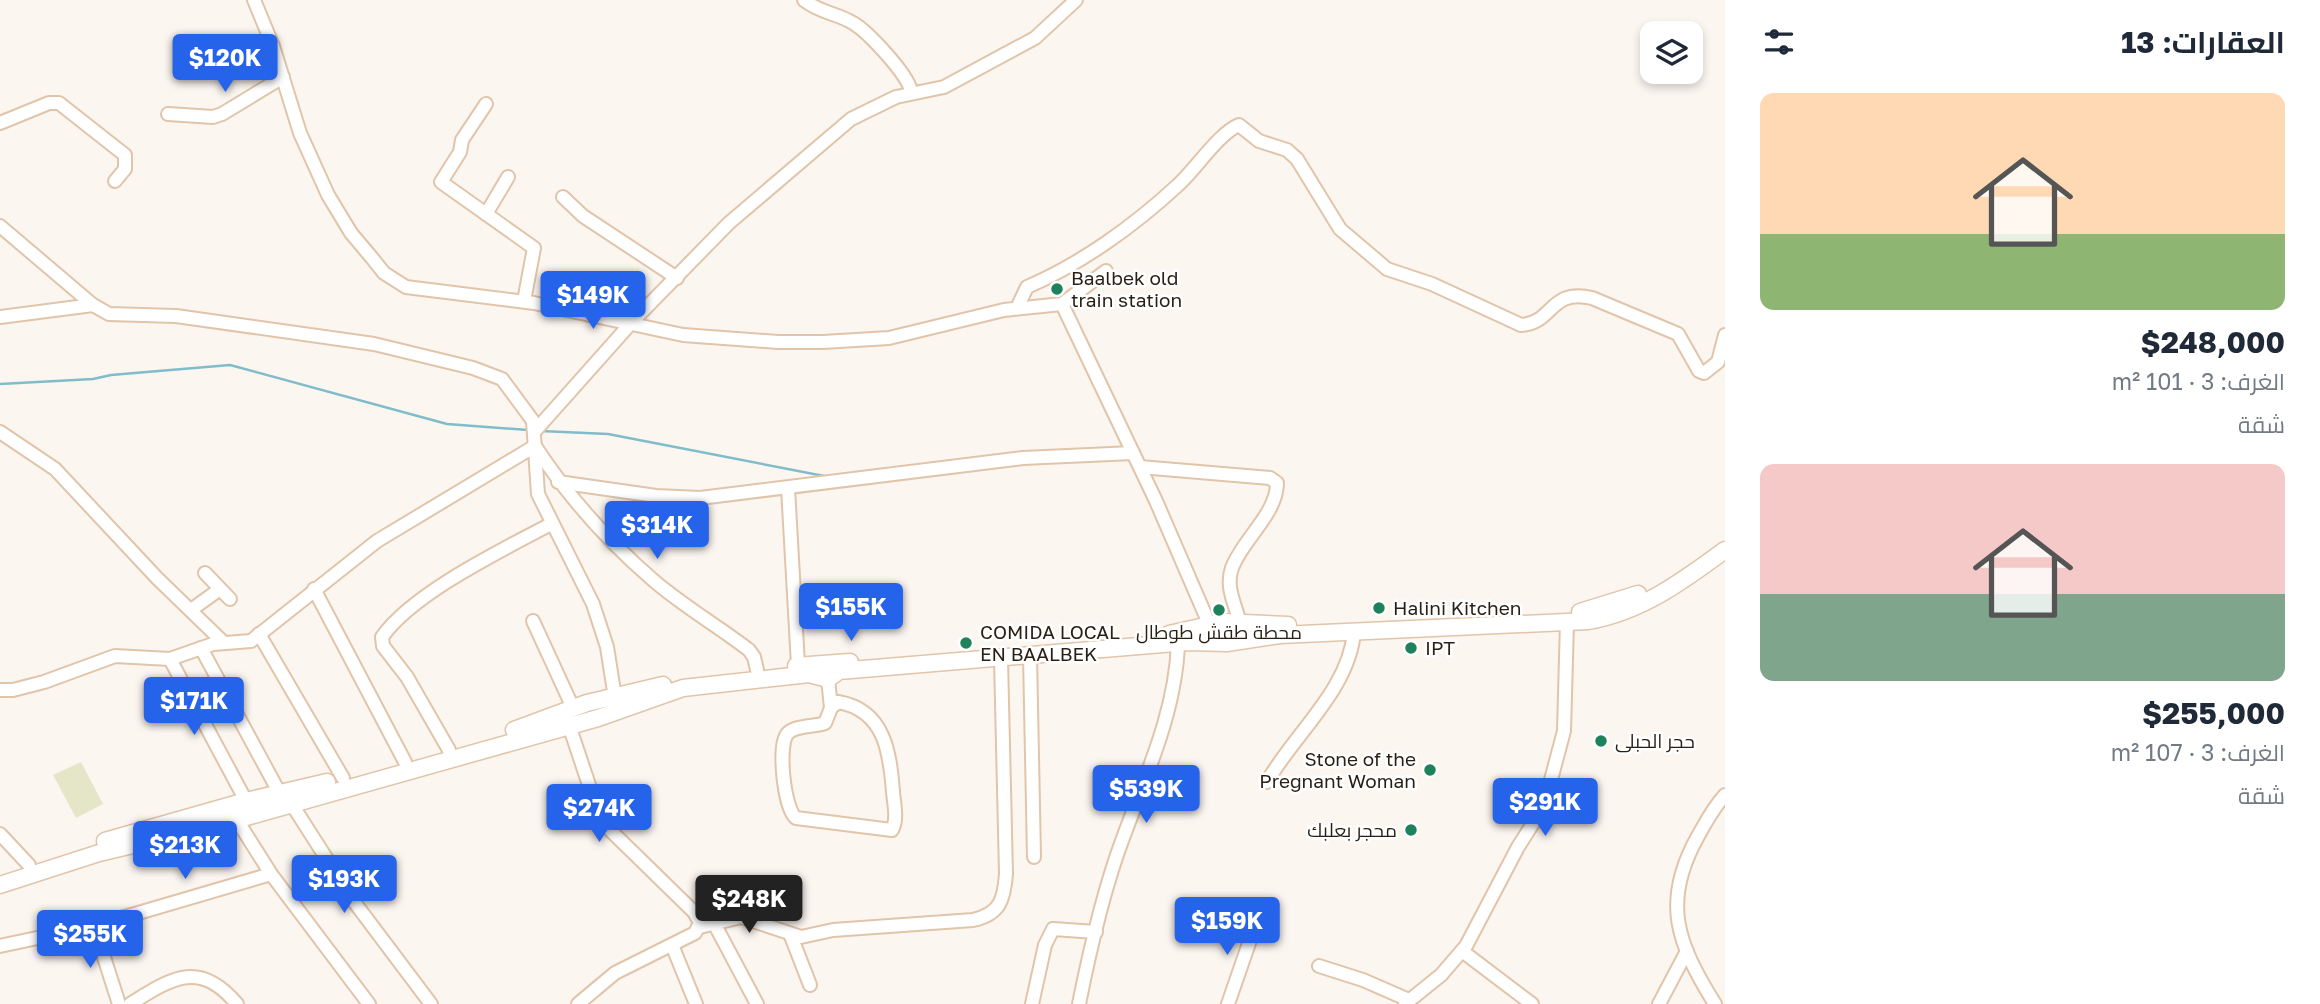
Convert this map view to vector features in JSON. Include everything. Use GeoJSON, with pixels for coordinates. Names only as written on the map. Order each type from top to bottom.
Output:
{"type":"FeatureCollection","features":[{"type":"Feature","properties":{"kind":"main road"},"geometry":{"type":"LineString","coordinates":[[285,798],[343,778],[449,750],[615,696],[757,670],[1136,638],[1238,622],[1303,626],[1589,611],[1625,601],[1659,584],[1725,537]]}},
{"type":"Feature","properties":{"kind":"main road"},"geometry":{"type":"LineString","coordinates":[[0,885],[216,818],[251,804],[285,798],[569,726],[612,714],[666,693],[701,685],[809,674],[828,679],[839,671],[1178,643],[1240,641],[1280,635],[1604,618],[1637,607],[1684,580],[1725,550]]}},
{"type":"Feature","properties":{"kind":"main road"},"geometry":{"type":"LineString","coordinates":[[0,875],[29,865],[216,818],[237,820],[251,804]]}},
{"type":"Feature","properties":{"kind":"street"},"geometry":{"type":"LineString","coordinates":[[254,0],[283,77],[300,133],[328,195],[351,233],[384,273],[398,283],[417,289],[524,301],[683,335],[778,342],[823,342],[898,336],[1017,308],[1062,304],[1106,271]]}},
{"type":"Feature","properties":{"kind":"street"},"geometry":{"type":"LineString","coordinates":[[804,0],[825,14],[857,25],[909,80],[911,93]]}},
{"type":"Feature","properties":{"kind":"street"},"geometry":{"type":"LineString","coordinates":[[536,431],[632,322],[729,223],[851,119],[911,93],[934,92],[944,87],[1035,38],[1076,0]]}},
{"type":"Feature","properties":{"kind":"street"},"geometry":{"type":"LineString","coordinates":[[168,114],[213,117],[283,77]]}},
{"type":"Feature","properties":{"kind":"street"},"geometry":{"type":"LineString","coordinates":[[0,123],[49,103],[59,103],[125,155],[125,169],[115,181]]}},
{"type":"Feature","properties":{"kind":"street"},"geometry":{"type":"LineString","coordinates":[[486,104],[466,133],[460,152],[441,182],[534,248],[524,301]]}},
{"type":"Feature","properties":{"kind":"street"},"geometry":{"type":"LineString","coordinates":[[1017,308],[1027,288],[1050,277],[1131,224],[1178,185],[1239,125],[1259,141],[1287,150],[1297,159],[1340,229],[1387,269],[1432,284],[1521,325],[1533,324],[1564,297],[1577,294],[1592,298],[1678,334],[1699,371],[1704,373],[1718,362],[1725,335]]}},
{"type":"Feature","properties":{"kind":"street"},"geometry":{"type":"LineString","coordinates":[[486,214],[508,177]]}},
{"type":"Feature","properties":{"kind":"street"},"geometry":{"type":"LineString","coordinates":[[563,197],[583,216],[677,278]]}},
{"type":"Feature","properties":{"kind":"street"},"geometry":{"type":"LineString","coordinates":[[0,226],[93,305],[109,314],[176,316],[374,344],[473,368],[507,383],[533,421],[536,431],[536,486],[551,524],[593,604],[607,647],[615,696],[612,714]]}},
{"type":"Feature","properties":{"kind":"street"},"geometry":{"type":"LineString","coordinates":[[1062,304],[1140,467],[1217,642]]}},
{"type":"Feature","properties":{"kind":"street"},"geometry":{"type":"LineString","coordinates":[[0,317],[93,305]]}},
{"type":"Feature","properties":{"kind":"street"},"geometry":{"type":"LineString","coordinates":[[0,432],[55,469],[225,643]]}},
{"type":"Feature","properties":{"kind":"street"},"geometry":{"type":"LineString","coordinates":[[535,446],[558,482],[653,580],[749,650],[757,670]]}},
{"type":"Feature","properties":{"kind":"street"},"geometry":{"type":"LineString","coordinates":[[0,687],[13,690],[44,682],[115,656],[170,659],[201,648],[225,643],[243,643],[259,634],[377,541],[535,446]]}},
{"type":"Feature","properties":{"kind":"street"},"geometry":{"type":"LineString","coordinates":[[558,482],[678,498],[788,488],[1023,458],[1133,453]]}},
{"type":"Feature","properties":{"kind":"street"},"geometry":{"type":"LineString","coordinates":[[1140,467],[1270,478],[1277,483],[1267,510],[1232,566],[1229,593],[1242,634],[1240,641]]}},
{"type":"Feature","properties":{"kind":"street"},"geometry":{"type":"LineString","coordinates":[[788,488],[798,665]]}},
{"type":"Feature","properties":{"kind":"street"},"geometry":{"type":"LineString","coordinates":[[449,750],[407,677],[383,646],[382,637],[402,617],[457,575],[551,524]]}},
{"type":"Feature","properties":{"kind":"street"},"geometry":{"type":"LineString","coordinates":[[205,573],[230,599]]}},
{"type":"Feature","properties":{"kind":"street"},"geometry":{"type":"LineString","coordinates":[[191,610],[220,589]]}},
{"type":"Feature","properties":{"kind":"street"},"geometry":{"type":"LineString","coordinates":[[314,589],[405,762]]}},
{"type":"Feature","properties":{"kind":"street"},"geometry":{"type":"LineString","coordinates":[[533,621],[572,708],[567,718],[569,726],[591,791],[609,829],[694,912],[700,927]]}},
{"type":"Feature","properties":{"kind":"street"},"geometry":{"type":"LineString","coordinates":[[1319,966],[1363,979],[1407,1002],[1441,975],[1462,951],[1518,847],[1544,806],[1565,719],[1567,622]]}},
{"type":"Feature","properties":{"kind":"street"},"geometry":{"type":"LineString","coordinates":[[1267,782],[1287,748],[1330,693],[1347,659],[1354,632]]}},
{"type":"Feature","properties":{"kind":"street"},"geometry":{"type":"LineString","coordinates":[[259,634],[343,778]]}},
{"type":"Feature","properties":{"kind":"street"},"geometry":{"type":"LineString","coordinates":[[1079,1004],[1119,850],[1159,740],[1175,673],[1178,643]]}},
{"type":"Feature","properties":{"kind":"street"},"geometry":{"type":"LineString","coordinates":[[201,648],[285,798],[355,902],[431,1004]]}},
{"type":"Feature","properties":{"kind":"street"},"geometry":{"type":"LineString","coordinates":[[1030,655],[1034,858]]}},
{"type":"Feature","properties":{"kind":"street"},"geometry":{"type":"LineString","coordinates":[[170,659],[251,804]]}},
{"type":"Feature","properties":{"kind":"street"},"geometry":{"type":"LineString","coordinates":[[578,1004],[615,973],[695,933],[700,927],[735,918],[746,918],[792,936],[973,920],[988,916],[999,908],[1004,897],[1006,874],[1001,659]]}},
{"type":"Feature","properties":{"kind":"street"},"geometry":{"type":"LineString","coordinates":[[828,679],[831,708],[825,723],[791,730],[785,738],[785,786],[790,811],[796,818],[892,830],[894,814],[890,757],[882,732],[853,706],[838,702],[831,708]]}},
{"type":"Feature","properties":{"kind":"street"},"geometry":{"type":"LineString","coordinates":[[1715,1004],[1687,951],[1679,924],[1677,882],[1685,859],[1715,806],[1725,795]]}},
{"type":"Feature","properties":{"kind":"street"},"geometry":{"type":"LineString","coordinates":[[237,820],[271,874],[369,1004]]}},
{"type":"Feature","properties":{"kind":"street"},"geometry":{"type":"LineString","coordinates":[[0,834],[29,865]]}},
{"type":"Feature","properties":{"kind":"street"},"geometry":{"type":"LineString","coordinates":[[0,946],[94,926],[271,874]]}},
{"type":"Feature","properties":{"kind":"street"},"geometry":{"type":"LineString","coordinates":[[1227,1004],[1257,920]]}},
{"type":"Feature","properties":{"kind":"street"},"geometry":{"type":"LineString","coordinates":[[715,925],[757,1004]]}},
{"type":"Feature","properties":{"kind":"street"},"geometry":{"type":"LineString","coordinates":[[94,926],[119,1004]]}},
{"type":"Feature","properties":{"kind":"street"},"geometry":{"type":"LineString","coordinates":[[1032,1004],[1045,945],[1053,929],[1096,932]]}},
{"type":"Feature","properties":{"kind":"street"},"geometry":{"type":"LineString","coordinates":[[792,936],[810,985]]}},
{"type":"Feature","properties":{"kind":"street"},"geometry":{"type":"LineString","coordinates":[[672,945],[696,1004]]}},
{"type":"Feature","properties":{"kind":"street"},"geometry":{"type":"LineString","coordinates":[[1462,951],[1532,1004]]}},
{"type":"Feature","properties":{"kind":"street"},"geometry":{"type":"LineString","coordinates":[[1659,1004],[1687,951]]}},
{"type":"Feature","properties":{"kind":"street"},"geometry":{"type":"LineString","coordinates":[[130,1004],[167,981],[190,976],[211,980],[226,990],[237,1004]]}},
{"type":"Feature","properties":{"kind":"green space"},"geometry":{"type":"Polygon","coordinates":[[[81,762],[103,804],[76,818],[53,775],[81,762]]]}},
{"type":"Feature","properties":{"kind":"waterway"},"geometry":{"type":"LineString","coordinates":[[0,384],[93,379],[111,375],[230,365],[447,424],[528,430]]}},
{"type":"Feature","properties":{"kind":"waterway"},"geometry":{"type":"LineString","coordinates":[[541,431],[608,434],[824,476]]}},
{"type":"Feature","properties":{"kind":"place","name":"Baalbek old train station"},"geometry":{"type":"Point","coordinates":[1057,289]}},
{"type":"Feature","properties":{"kind":"place","name":"Halini Kitchen"},"geometry":{"type":"Point","coordinates":[1379,608]}},
{"type":"Feature","properties":{"kind":"place","name":"محطة طقش طوطال"},"geometry":{"type":"Point","coordinates":[1219,610]}},
{"type":"Feature","properties":{"kind":"place","name":"COMIDA LOCAL EN BAALBEK"},"geometry":{"type":"Point","coordinates":[966,643]}},
{"type":"Feature","properties":{"kind":"place","name":"IPT"},"geometry":{"type":"Point","coordinates":[1411,648]}},
{"type":"Feature","properties":{"kind":"place","name":"حجر الحبلى"},"geometry":{"type":"Point","coordinates":[1601,741]}},
{"type":"Feature","properties":{"kind":"place","name":"Stone of the Pregnant Woman"},"geometry":{"type":"Point","coordinates":[1430,770]}},
{"type":"Feature","properties":{"kind":"place","name":"محجر بعلبك"},"geometry":{"type":"Point","coordinates":[1411,830]}}]}
